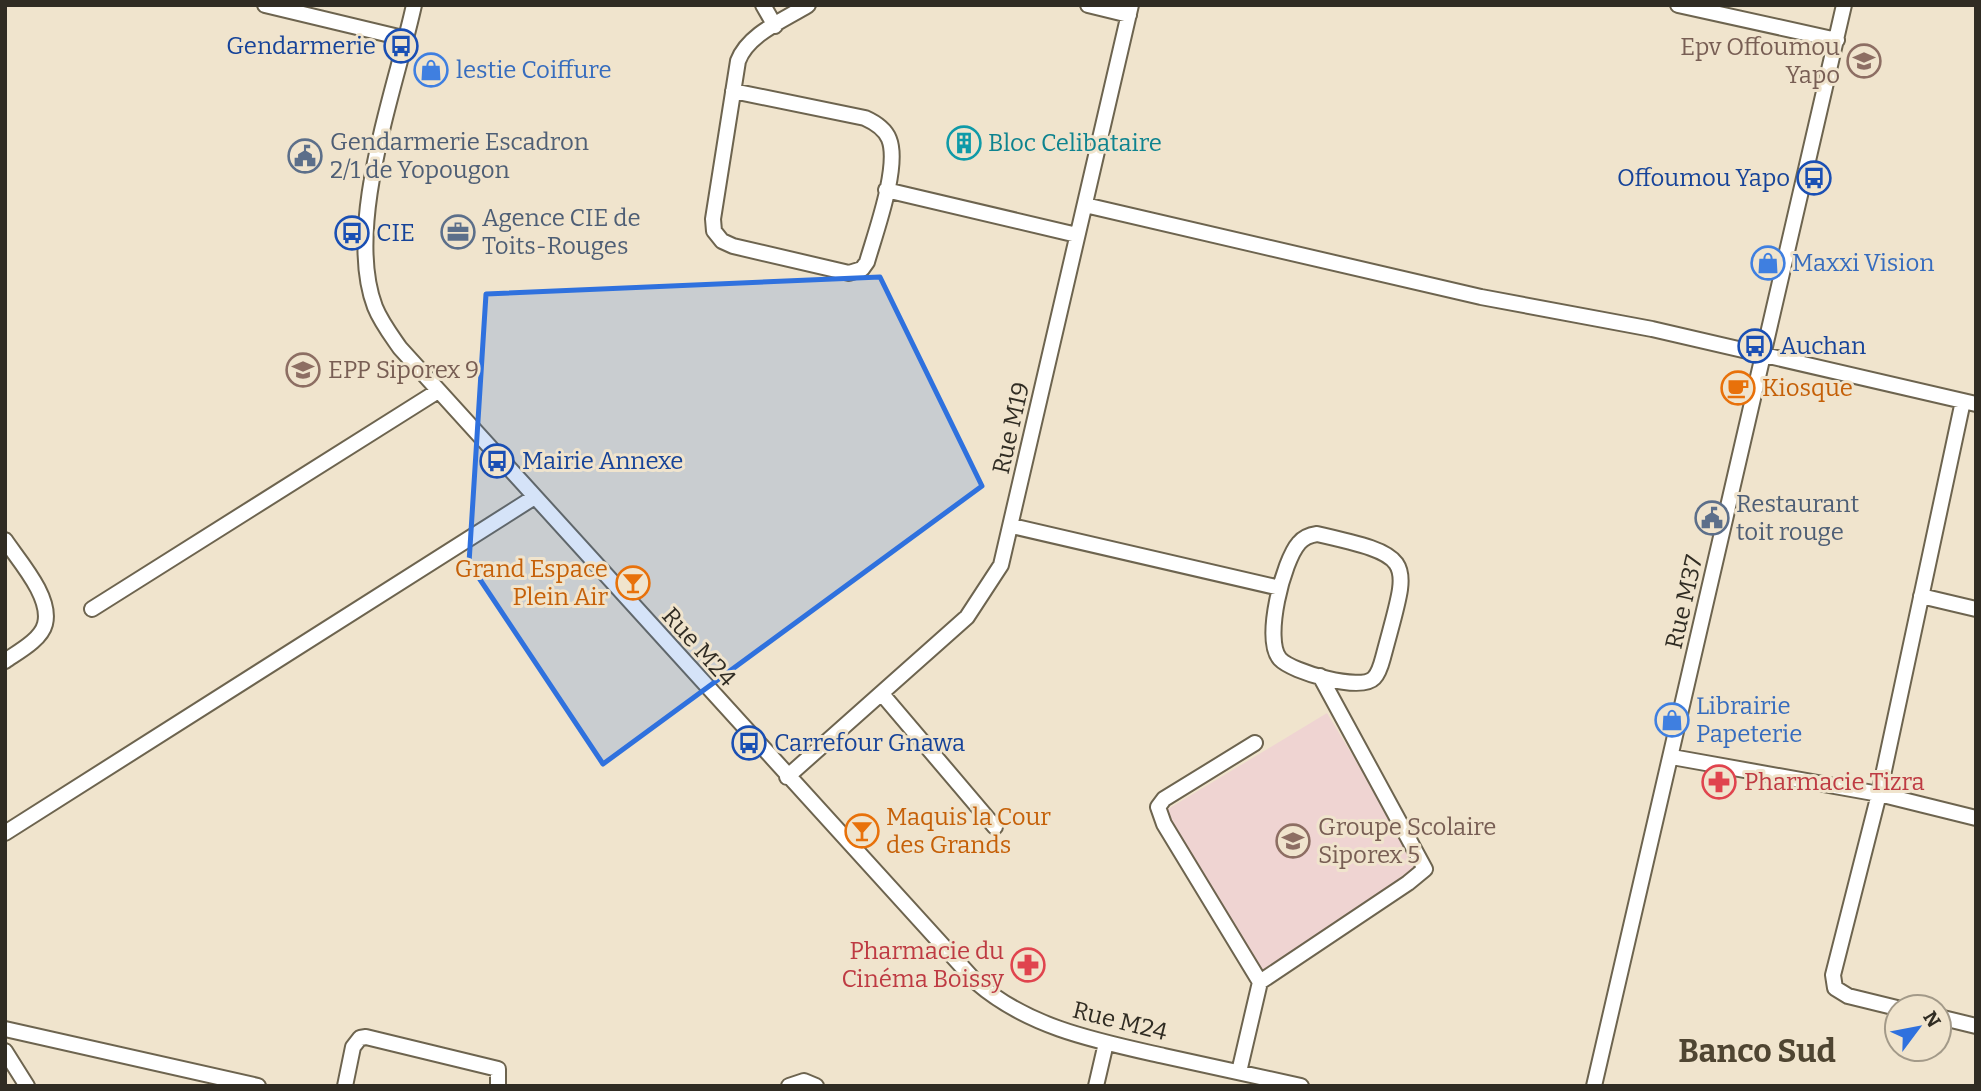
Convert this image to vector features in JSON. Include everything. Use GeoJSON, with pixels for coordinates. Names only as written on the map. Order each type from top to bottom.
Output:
{"type":"FeatureCollection","features":[{"type":"Feature","properties":{"kind":"street"},"geometry":{"type":"LineString","coordinates":[[265,5],[407,39]]}},
{"type":"Feature","properties":{"kind":"street","name":"Rue M24"},"geometry":{"type":"LineString","coordinates":[[414,5],[373,178],[366,263],[375,308],[387,329],[533,498],[976,982],[998,1001],[1045,1024],[1106,1043],[1301,1086]]}},
{"type":"Feature","properties":{"kind":"street"},"geometry":{"type":"LineString","coordinates":[[763,5],[775,26]]}},
{"type":"Feature","properties":{"kind":"street"},"geometry":{"type":"LineString","coordinates":[[733,91],[872,121],[889,138],[892,154],[886,190],[867,262],[856,273],[722,241],[714,231],[713,219],[733,91],[741,51],[808,5]]}},
{"type":"Feature","properties":{"kind":"street"},"geometry":{"type":"LineString","coordinates":[[1088,5],[1130,10]]}},
{"type":"Feature","properties":{"kind":"street"},"geometry":{"type":"LineString","coordinates":[[1678,5],[1837,40]]}},
{"type":"Feature","properties":{"kind":"street","name":"Rue M37"},"geometry":{"type":"LineString","coordinates":[[1594,1086],[1844,5]]}},
{"type":"Feature","properties":{"kind":"street","name":"Rue M19"},"geometry":{"type":"LineString","coordinates":[[787,777],[967,617],[1001,565],[1130,10]]}},
{"type":"Feature","properties":{"kind":"street"},"geometry":{"type":"LineString","coordinates":[[886,190],[1077,235]]}},
{"type":"Feature","properties":{"kind":"street"},"geometry":{"type":"LineString","coordinates":[[1085,205],[1481,297],[1653,329],[1970,403],[1922,596],[1879,794],[1833,975],[1835,988],[1848,996],[1883,1005]]}},
{"type":"Feature","properties":{"kind":"street"},"geometry":{"type":"LineString","coordinates":[[92,609],[438,391]]}},
{"type":"Feature","properties":{"kind":"street"},"geometry":{"type":"LineString","coordinates":[[5,833],[533,498]]}},
{"type":"Feature","properties":{"kind":"street"},"geometry":{"type":"LineString","coordinates":[[1012,526],[1280,588]]}},
{"type":"Feature","properties":{"kind":"street"},"geometry":{"type":"LineString","coordinates":[[1317,534],[1379,548],[1388,554],[1401,571],[1401,589],[1374,679],[1351,685],[1320,676],[1289,666],[1279,658],[1273,632],[1280,588],[1299,542],[1317,534]]}},
{"type":"Feature","properties":{"kind":"street"},"geometry":{"type":"LineString","coordinates":[[5,540],[40,594],[45,608],[45,624],[37,637],[5,661]]}},
{"type":"Feature","properties":{"kind":"street"},"geometry":{"type":"LineString","coordinates":[[1922,596],[1976,609]]}},
{"type":"Feature","properties":{"kind":"street"},"geometry":{"type":"LineString","coordinates":[[1259,982],[1425,869],[1320,676]]}},
{"type":"Feature","properties":{"kind":"street"},"geometry":{"type":"LineString","coordinates":[[882,694],[995,827]]}},
{"type":"Feature","properties":{"kind":"street"},"geometry":{"type":"LineString","coordinates":[[1239,1072],[1259,982],[1164,824],[1158,807],[1164,799],[1255,743]]}},
{"type":"Feature","properties":{"kind":"street"},"geometry":{"type":"LineString","coordinates":[[1672,757],[1879,794],[1976,818]]}},
{"type":"Feature","properties":{"kind":"street"},"geometry":{"type":"LineString","coordinates":[[1953,1020],[1976,1026]]}},
{"type":"Feature","properties":{"kind":"street"},"geometry":{"type":"LineString","coordinates":[[5,1029],[258,1086]]}},
{"type":"Feature","properties":{"kind":"street"},"geometry":{"type":"LineString","coordinates":[[345,1086],[353,1046],[360,1038],[366,1037],[498,1069],[498,1086]]}},
{"type":"Feature","properties":{"kind":"street"},"geometry":{"type":"LineString","coordinates":[[1096,1086],[1106,1043]]}},
{"type":"Feature","properties":{"kind":"street"},"geometry":{"type":"LineString","coordinates":[[5,1051],[27,1086]]}},
{"type":"Feature","properties":{"kind":"street"},"geometry":{"type":"LineString","coordinates":[[789,1086],[804,1081],[816,1086]]}},
{"type":"Feature","properties":{"kind":"highlighted area"},"geometry":{"type":"Polygon","coordinates":[[[880,277],[982,486],[603,764],[469,563],[486,294],[880,277]]]}},
{"type":"Feature","properties":{"kind":"shaded area","name":"Groupe Scolaire Siporex 5"},"geometry":{"type":"Polygon","coordinates":[[[1327,713],[1422,870],[1260,973],[1163,812],[1327,713]]]}},
{"type":"Feature","properties":{"kind":"place","name":"Gendarmerie"},"geometry":{"type":"Point","coordinates":[401,46]}},
{"type":"Feature","properties":{"kind":"place","name":"Epv Offoumou Yapo"},"geometry":{"type":"Point","coordinates":[1864,61]}},
{"type":"Feature","properties":{"kind":"place","name":"lestie Coiffure"},"geometry":{"type":"Point","coordinates":[431,70]}},
{"type":"Feature","properties":{"kind":"place","name":"Bloc Celibataire"},"geometry":{"type":"Point","coordinates":[964,143]}},
{"type":"Feature","properties":{"kind":"place","name":"Gendarmerie Escadron 2/1 de Yopougon"},"geometry":{"type":"Point","coordinates":[305,156]}},
{"type":"Feature","properties":{"kind":"place","name":"Offoumou Yapo"},"geometry":{"type":"Point","coordinates":[1814,178]}},
{"type":"Feature","properties":{"kind":"place","name":"Agence CIE de Toits-Rouges"},"geometry":{"type":"Point","coordinates":[458,232]}},
{"type":"Feature","properties":{"kind":"place","name":"CIE"},"geometry":{"type":"Point","coordinates":[352,233]}},
{"type":"Feature","properties":{"kind":"place","name":"Maxxi Vision"},"geometry":{"type":"Point","coordinates":[1768,263]}},
{"type":"Feature","properties":{"kind":"place","name":"Auchan"},"geometry":{"type":"Point","coordinates":[1755,346]}},
{"type":"Feature","properties":{"kind":"place","name":"EPP Siporex 9"},"geometry":{"type":"Point","coordinates":[303,370]}},
{"type":"Feature","properties":{"kind":"place","name":"Kiosque"},"geometry":{"type":"Point","coordinates":[1738,388]}},
{"type":"Feature","properties":{"kind":"place","name":"Mairie Annexe"},"geometry":{"type":"Point","coordinates":[497,461]}},
{"type":"Feature","properties":{"kind":"place","name":"Restaurant toit rouge"},"geometry":{"type":"Point","coordinates":[1712,518]}},
{"type":"Feature","properties":{"kind":"place","name":"Grand Espace Plein Air"},"geometry":{"type":"Point","coordinates":[633,583]}},
{"type":"Feature","properties":{"kind":"place","name":"Librairie Papeterie"},"geometry":{"type":"Point","coordinates":[1672,720]}},
{"type":"Feature","properties":{"kind":"place","name":"Carrefour Gnawa"},"geometry":{"type":"Point","coordinates":[749,743]}},
{"type":"Feature","properties":{"kind":"place","name":"Pharmacie Tizra"},"geometry":{"type":"Point","coordinates":[1719,782]}},
{"type":"Feature","properties":{"kind":"place","name":"Maquis la Cour des Grands"},"geometry":{"type":"Point","coordinates":[862,831]}},
{"type":"Feature","properties":{"kind":"place","name":"Groupe Scolaire Siporex 5"},"geometry":{"type":"Point","coordinates":[1293,841]}},
{"type":"Feature","properties":{"kind":"place","name":"Pharmacie du Cinéma Boissy"},"geometry":{"type":"Point","coordinates":[1028,965]}},
{"type":"Feature","properties":{"kind":"district","name":"Banco Sud"},"geometry":{"type":"Point","coordinates":[1757,1051]}}]}
